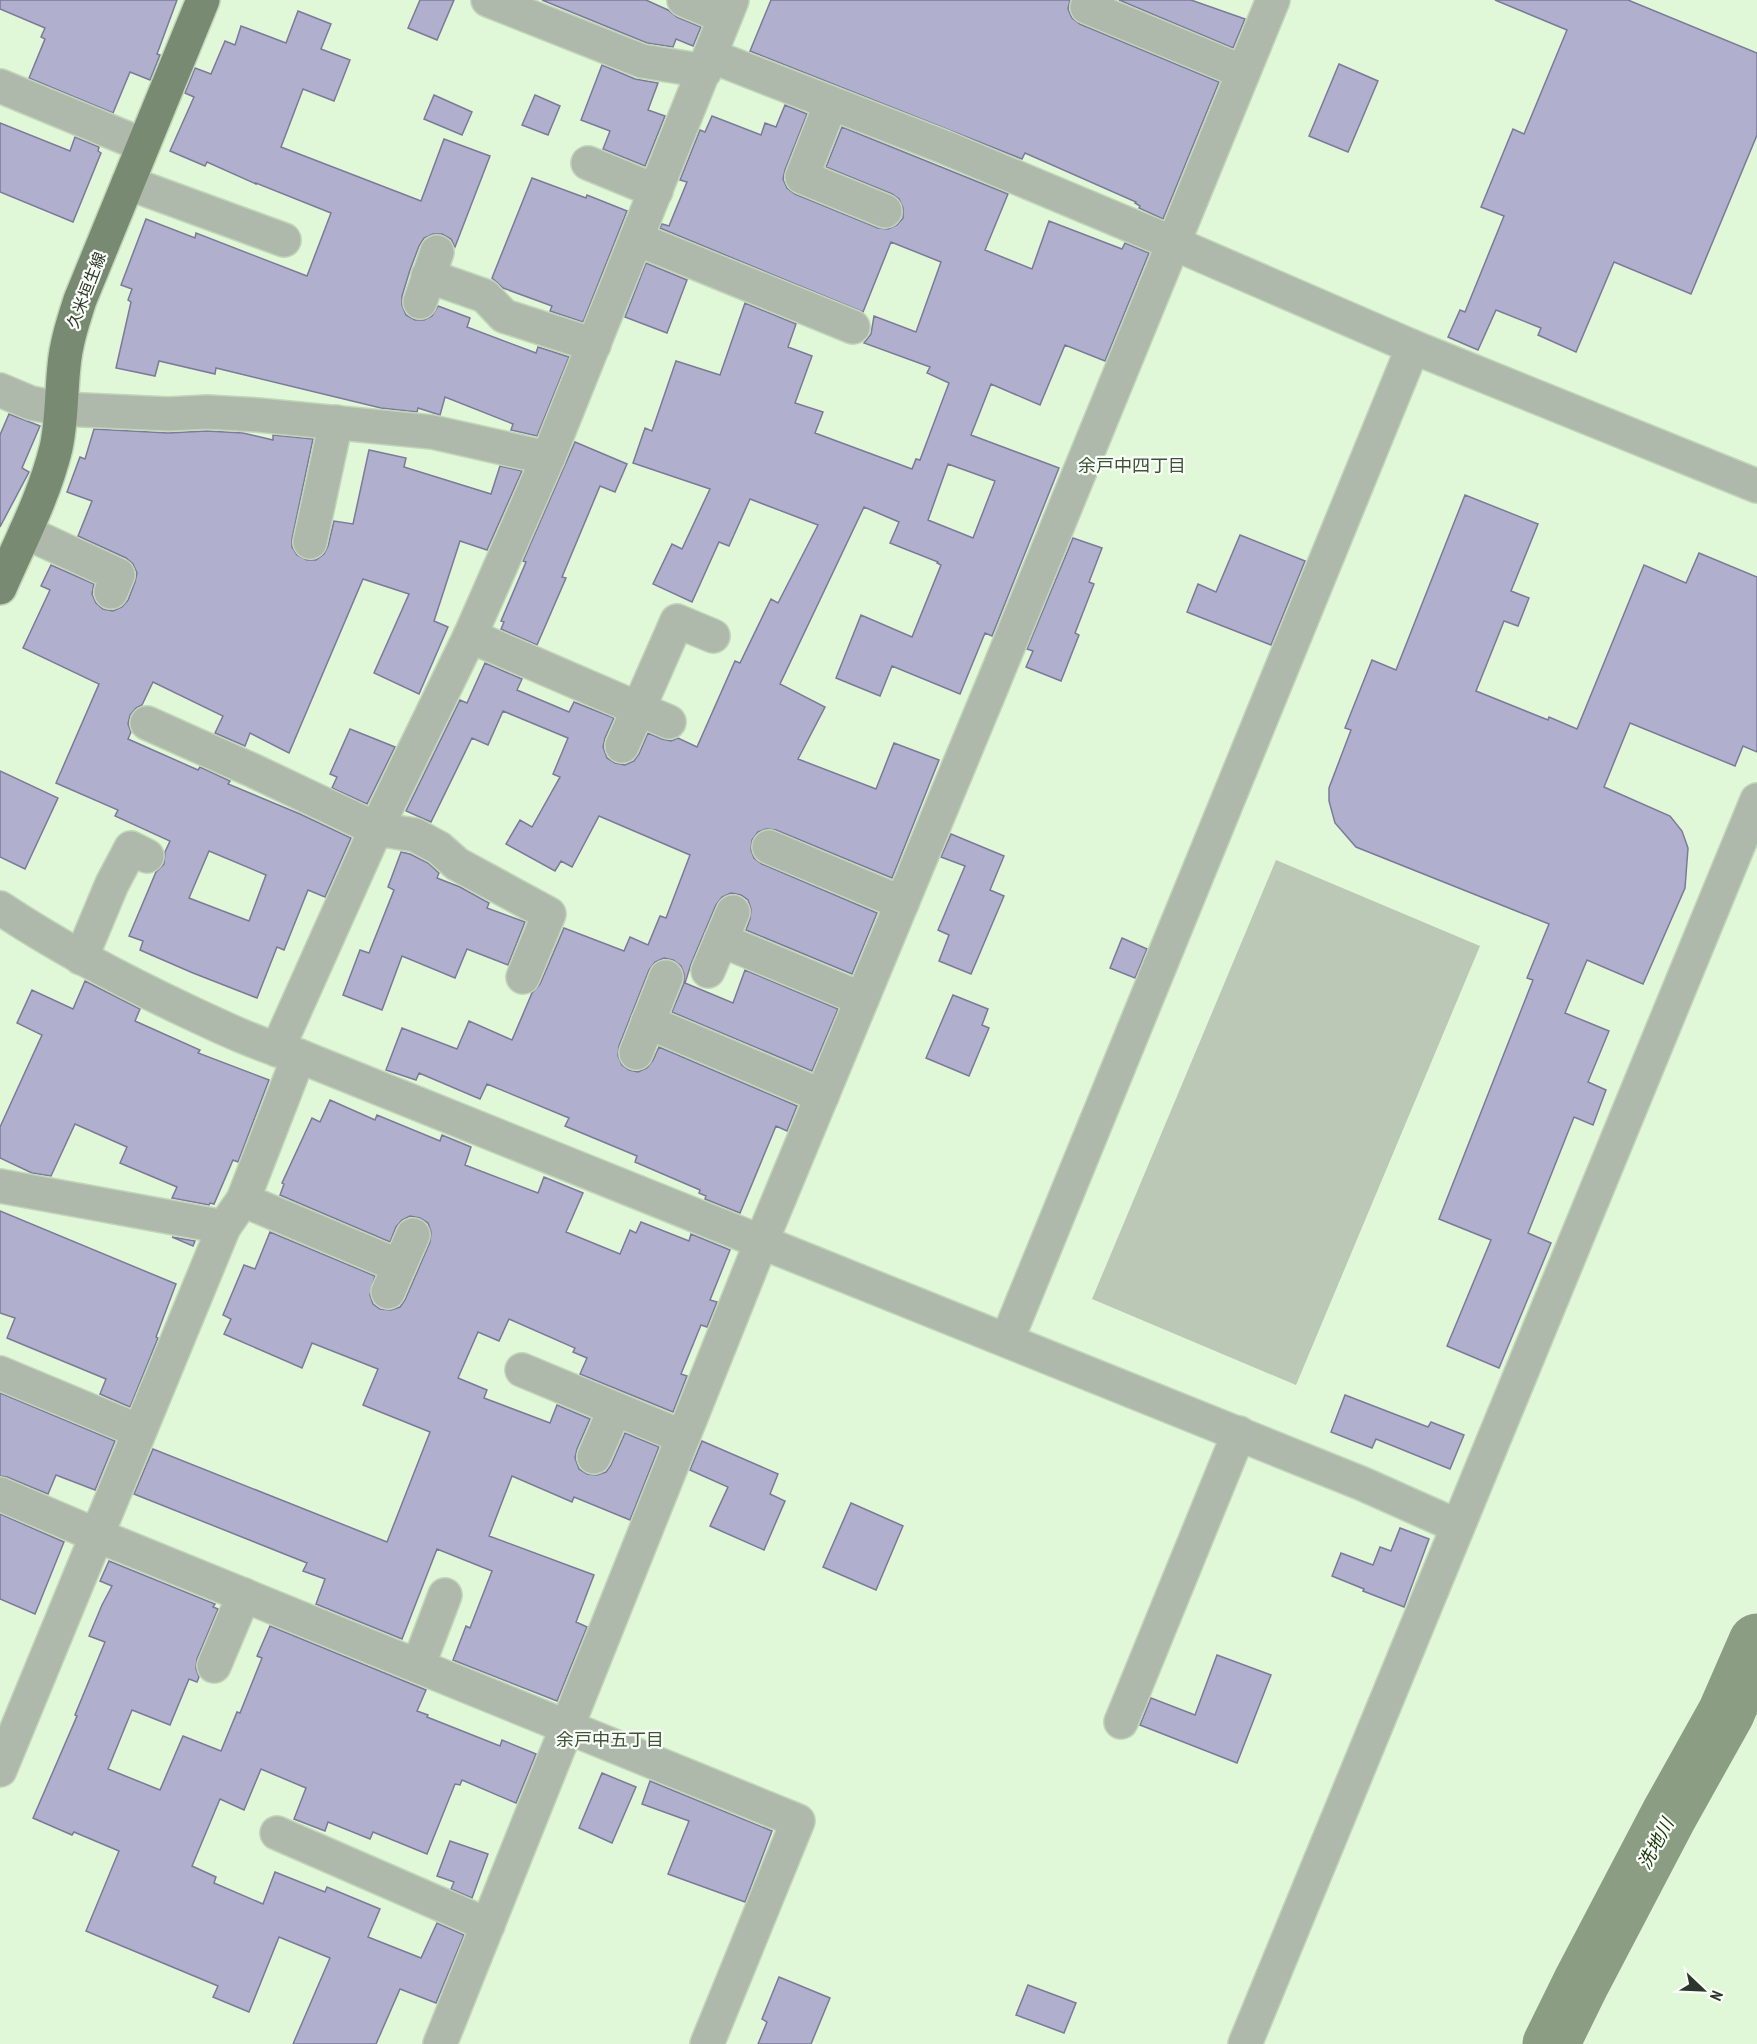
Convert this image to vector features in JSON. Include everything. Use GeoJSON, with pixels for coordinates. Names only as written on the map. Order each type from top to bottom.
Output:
{"type":"FeatureCollection","features":[{"type":"Feature","properties":{"kind":"main road","name":"久米垣生線"},"geometry":{"type":"LineString","coordinates":[[0,588],[44,489],[56,446],[69,335],[80,300],[203,0]]}},
{"type":"Feature","properties":{"kind":"street"},"geometry":{"type":"LineString","coordinates":[[488,0],[642,61],[708,63],[831,103],[944,147],[1173,243],[1413,347],[1757,486]]}},
{"type":"Feature","properties":{"kind":"street"},"geometry":{"type":"LineString","coordinates":[[0,1770],[224,1227],[243,1200],[288,1053],[376,829],[470,636],[548,458],[729,9],[684,0]]}},
{"type":"Feature","properties":{"kind":"street"},"geometry":{"type":"LineString","coordinates":[[440,2044],[762,1240],[1273,0]]}},
{"type":"Feature","properties":{"kind":"street"},"geometry":{"type":"LineString","coordinates":[[1087,7],[1243,72]]}},
{"type":"Feature","properties":{"kind":"street"},"geometry":{"type":"LineString","coordinates":[[0,86],[143,145]]}},
{"type":"Feature","properties":{"kind":"street"},"geometry":{"type":"LineString","coordinates":[[831,103],[802,177],[885,211]]}},
{"type":"Feature","properties":{"kind":"street"},"geometry":{"type":"LineString","coordinates":[[588,163],[656,191]]}},
{"type":"Feature","properties":{"kind":"street"},"geometry":{"type":"LineString","coordinates":[[128,183],[284,240]]}},
{"type":"Feature","properties":{"kind":"street"},"geometry":{"type":"LineString","coordinates":[[637,239],[853,327]]}},
{"type":"Feature","properties":{"kind":"street"},"geometry":{"type":"LineString","coordinates":[[428,277],[485,296],[504,316],[594,345]]}},
{"type":"Feature","properties":{"kind":"street"},"geometry":{"type":"LineString","coordinates":[[1006,1340],[1413,347]]}},
{"type":"Feature","properties":{"kind":"street"},"geometry":{"type":"LineString","coordinates":[[0,390],[31,404],[62,409],[169,414],[207,412],[432,432],[548,458]]}},
{"type":"Feature","properties":{"kind":"street"},"geometry":{"type":"LineString","coordinates":[[310,542],[336,422]]}},
{"type":"Feature","properties":{"kind":"street"},"geometry":{"type":"LineString","coordinates":[[25,532],[118,575],[111,592]]}},
{"type":"Feature","properties":{"kind":"street"},"geometry":{"type":"LineString","coordinates":[[622,746],[676,621],[712,636]]}},
{"type":"Feature","properties":{"kind":"street"},"geometry":{"type":"LineString","coordinates":[[470,636],[669,722]]}},
{"type":"Feature","properties":{"kind":"street"},"geometry":{"type":"LineString","coordinates":[[147,723],[376,829],[415,836],[439,848],[457,864],[549,914],[523,977]]}},
{"type":"Feature","properties":{"kind":"street"},"geometry":{"type":"LineString","coordinates":[[1245,2044],[1757,800]]}},
{"type":"Feature","properties":{"kind":"street"},"geometry":{"type":"LineString","coordinates":[[81,958],[112,884],[131,848],[147,856]]}},
{"type":"Feature","properties":{"kind":"street"},"geometry":{"type":"LineString","coordinates":[[768,850],[902,903]]}},
{"type":"Feature","properties":{"kind":"street"},"geometry":{"type":"LineString","coordinates":[[0,908],[45,938],[157,997],[288,1053],[762,1240],[1364,1484],[1457,1526]]}},
{"type":"Feature","properties":{"kind":"street"},"geometry":{"type":"LineString","coordinates":[[708,971],[727,926],[862,999]]}},
{"type":"Feature","properties":{"kind":"street"},"geometry":{"type":"LineString","coordinates":[[636,1053],[666,976]]}},
{"type":"Feature","properties":{"kind":"street"},"geometry":{"type":"LineString","coordinates":[[648,1022],[822,1096]]}},
{"type":"Feature","properties":{"kind":"street"},"geometry":{"type":"LineString","coordinates":[[0,1186],[224,1227]]}},
{"type":"Feature","properties":{"kind":"street"},"geometry":{"type":"LineString","coordinates":[[243,1200],[394,1279],[413,1236]]}},
{"type":"Feature","properties":{"kind":"street"},"geometry":{"type":"LineString","coordinates":[[522,1370],[683,1437]]}},
{"type":"Feature","properties":{"kind":"street"},"geometry":{"type":"LineString","coordinates":[[0,1373],[139,1431]]}},
{"type":"Feature","properties":{"kind":"street"},"geometry":{"type":"LineString","coordinates":[[594,1457],[615,1409]]}},
{"type":"Feature","properties":{"kind":"street"},"geometry":{"type":"LineString","coordinates":[[1121,1722],[1239,1434]]}},
{"type":"Feature","properties":{"kind":"street"},"geometry":{"type":"LineString","coordinates":[[0,1494],[798,1821],[707,2044]]}},
{"type":"Feature","properties":{"kind":"street"},"geometry":{"type":"LineString","coordinates":[[214,1666],[244,1595]]}},
{"type":"Feature","properties":{"kind":"street"},"geometry":{"type":"LineString","coordinates":[[418,1666],[445,1595]]}},
{"type":"Feature","properties":{"kind":"street"},"geometry":{"type":"LineString","coordinates":[[277,1833],[488,1925]]}},
{"type":"Feature","properties":{"kind":"green space"},"geometry":{"type":"Polygon","coordinates":[[[1276,860],[1480,946],[1296,1385],[1092,1299],[1276,860]]]}},
{"type":"Feature","properties":{"kind":"building"},"geometry":{"type":"Polygon","coordinates":[[[0,0],[177,0],[150,80],[130,72],[113,113],[29,78],[45,39],[41,37],[45,28],[0,9],[0,0]]]}},
{"type":"Feature","properties":{"kind":"building"},"geometry":{"type":"Polygon","coordinates":[[[420,0],[454,0],[437,40],[408,28],[420,0]]]}},
{"type":"Feature","properties":{"kind":"building"},"geometry":{"type":"Polygon","coordinates":[[[542,0],[646,0],[701,27],[693,46],[676,39],[673,47],[647,43],[542,0]]]}},
{"type":"Feature","properties":{"kind":"building"},"geometry":{"type":"Polygon","coordinates":[[[771,0],[1070,0],[1068,9],[1072,18],[1080,24],[1219,82],[1163,219],[1139,208],[1136,202],[1025,153],[1022,159],[750,51],[771,0]]]}},
{"type":"Feature","properties":{"kind":"building"},"geometry":{"type":"Polygon","coordinates":[[[1119,0],[1191,0],[1245,19],[1233,48],[1119,0]]]}},
{"type":"Feature","properties":{"kind":"building"},"geometry":{"type":"Polygon","coordinates":[[[1495,0],[1628,0],[1757,53],[1757,135],[1691,294],[1614,262],[1576,352],[1538,335],[1541,328],[1496,310],[1478,350],[1448,337],[1460,310],[1465,312],[1504,216],[1481,207],[1513,129],[1524,134],[1567,30],[1495,0]]]}},
{"type":"Feature","properties":{"kind":"building"},"geometry":{"type":"Polygon","coordinates":[[[298,11],[331,24],[321,49],[350,60],[334,101],[303,89],[281,147],[421,201],[444,139],[490,156],[455,247],[451,239],[442,234],[433,234],[424,238],[410,270],[402,296],[402,305],[406,315],[415,320],[424,320],[432,316],[438,306],[470,318],[467,327],[536,353],[538,347],[569,357],[537,436],[511,430],[513,424],[445,397],[440,415],[418,408],[417,412],[381,408],[216,368],[215,374],[159,361],[155,376],[116,368],[132,289],[121,285],[146,219],[195,238],[196,233],[307,276],[331,213],[207,162],[205,166],[170,151],[194,97],[185,93],[195,68],[211,74],[225,41],[235,45],[241,26],[286,43],[298,11]]]}},
{"type":"Feature","properties":{"kind":"building"},"geometry":{"type":"Polygon","coordinates":[[[1339,64],[1378,81],[1348,152],[1309,136],[1339,64]]]}},
{"type":"Feature","properties":{"kind":"building"},"geometry":{"type":"Polygon","coordinates":[[[602,65],[635,79],[658,83],[648,110],[665,116],[645,166],[603,149],[610,131],[581,120],[602,65]]]}},
{"type":"Feature","properties":{"kind":"building"},"geometry":{"type":"Polygon","coordinates":[[[434,95],[472,112],[462,135],[424,119],[434,95]]]}},
{"type":"Feature","properties":{"kind":"building"},"geometry":{"type":"Polygon","coordinates":[[[535,95],[560,106],[548,135],[522,125],[535,95]]]}},
{"type":"Feature","properties":{"kind":"building"},"geometry":{"type":"Polygon","coordinates":[[[785,105],[807,114],[785,170],[783,179],[787,188],[795,194],[878,228],[888,229],[897,225],[903,218],[903,208],[899,199],[892,194],[826,167],[842,127],[1008,194],[985,250],[1032,269],[1049,221],[1122,249],[1125,243],[1149,253],[1105,361],[1065,345],[1040,405],[991,384],[971,435],[1059,468],[992,636],[985,633],[960,694],[892,666],[880,696],[836,678],[861,615],[912,637],[941,565],[890,543],[899,522],[864,507],[780,684],[825,707],[798,759],[876,789],[894,743],[939,760],[892,878],[776,830],[766,829],[758,832],[752,840],[751,850],[754,858],[762,864],[877,913],[852,974],[746,930],[751,909],[748,900],[741,895],[731,893],[722,897],[716,905],[691,964],[685,983],[733,1003],[745,970],[838,1009],[812,1071],[672,1012],[684,983],[681,966],[673,960],[664,958],[655,962],[649,970],[619,1046],[618,1056],[622,1065],[638,1072],[647,1068],[659,1047],[797,1106],[787,1131],[776,1126],[740,1213],[705,1199],[706,1196],[699,1193],[700,1190],[635,1162],[637,1156],[565,1126],[569,1118],[487,1084],[480,1099],[419,1073],[416,1080],[386,1070],[402,1028],[457,1049],[469,1021],[512,1040],[532,993],[540,984],[564,928],[624,951],[630,937],[648,945],[660,916],[666,918],[690,855],[599,816],[572,867],[561,861],[555,871],[506,844],[520,820],[532,827],[560,777],[553,774],[568,738],[503,711],[488,745],[472,738],[431,822],[406,811],[460,700],[467,703],[485,663],[522,679],[517,690],[569,712],[574,702],[614,718],[603,747],[607,758],[615,763],[625,765],[634,761],[648,733],[671,741],[678,738],[697,747],[735,661],[740,663],[771,599],[778,603],[818,525],[750,499],[729,546],[719,542],[692,602],[653,584],[672,544],[682,549],[710,489],[633,463],[645,428],[652,431],[676,361],[720,375],[745,303],[796,324],[788,347],[812,356],[795,403],[823,412],[815,433],[912,469],[916,459],[920,460],[949,383],[927,373],[930,367],[864,343],[871,334],[874,316],[916,332],[941,262],[891,242],[863,312],[660,228],[662,224],[669,226],[687,182],[680,180],[700,130],[705,132],[712,116],[761,135],[765,123],[776,127],[785,105]],[[948,464],[928,520],[973,538],[995,481],[948,464]]]}},
{"type":"Feature","properties":{"kind":"building"},"geometry":{"type":"Polygon","coordinates":[[[0,123],[70,151],[75,137],[99,147],[98,151],[101,153],[73,222],[0,192],[0,123]]]}},
{"type":"Feature","properties":{"kind":"building"},"geometry":{"type":"Polygon","coordinates":[[[532,178],[586,198],[587,195],[627,211],[583,322],[550,311],[552,306],[503,288],[492,278],[532,178]]]}},
{"type":"Feature","properties":{"kind":"building"},"geometry":{"type":"Polygon","coordinates":[[[646,263],[687,280],[667,333],[625,317],[646,263]]]}},
{"type":"Feature","properties":{"kind":"building"},"geometry":{"type":"Polygon","coordinates":[[[9,414],[40,426],[22,468],[29,472],[0,527],[0,435],[9,414]]]}},
{"type":"Feature","properties":{"kind":"building"},"geometry":{"type":"Polygon","coordinates":[[[94,429],[168,433],[207,431],[243,433],[273,440],[273,435],[313,439],[292,539],[292,547],[297,555],[307,560],[316,560],[324,554],[334,521],[353,524],[369,450],[406,458],[404,467],[491,494],[500,466],[522,471],[487,550],[460,541],[434,621],[448,627],[419,694],[374,673],[409,594],[363,579],[289,753],[250,733],[245,746],[215,733],[223,716],[153,682],[142,705],[130,715],[128,724],[131,732],[128,739],[198,770],[200,767],[230,781],[228,784],[351,838],[325,897],[308,890],[284,950],[277,947],[257,998],[140,950],[143,941],[129,936],[156,872],[164,864],[165,852],[170,841],[115,816],[118,810],[56,783],[99,684],[23,648],[50,590],[41,586],[51,565],[94,584],[92,594],[96,603],[103,609],[113,611],[122,607],[128,600],[137,573],[133,564],[126,558],[78,536],[92,501],[67,492],[80,457],[85,459],[94,429]],[[209,851],[189,898],[249,921],[266,875],[209,851]]]}},
{"type":"Feature","properties":{"kind":"building"},"geometry":{"type":"Polygon","coordinates":[[[575,442],[627,464],[615,492],[600,486],[562,577],[566,578],[537,645],[501,629],[504,622],[501,621],[526,562],[523,561],[575,442]]]}},
{"type":"Feature","properties":{"kind":"building"},"geometry":{"type":"Polygon","coordinates":[[[1465,495],[1538,524],[1511,591],[1529,598],[1518,626],[1504,621],[1476,691],[1577,729],[1644,565],[1686,583],[1699,553],[1757,577],[1757,752],[1743,746],[1735,766],[1630,723],[1604,787],[1670,816],[1682,831],[1688,848],[1685,888],[1643,984],[1587,960],[1565,1013],[1609,1031],[1588,1082],[1606,1090],[1593,1125],[1574,1117],[1528,1233],[1551,1243],[1499,1368],[1447,1346],[1491,1240],[1439,1219],[1533,980],[1527,978],[1549,924],[1356,847],[1335,823],[1329,801],[1329,788],[1351,730],[1345,728],[1372,660],[1396,670],[1465,495]]]}},
{"type":"Feature","properties":{"kind":"building"},"geometry":{"type":"Polygon","coordinates":[[[1240,535],[1305,561],[1271,645],[1187,612],[1198,584],[1216,592],[1240,535]]]}},
{"type":"Feature","properties":{"kind":"building"},"geometry":{"type":"Polygon","coordinates":[[[1073,538],[1102,548],[1089,582],[1094,584],[1075,633],[1079,635],[1061,681],[1026,667],[1033,651],[1027,649],[1073,538]]]}},
{"type":"Feature","properties":{"kind":"building"},"geometry":{"type":"Polygon","coordinates":[[[350,729],[395,747],[367,804],[332,788],[337,777],[330,774],[350,729]]]}},
{"type":"Feature","properties":{"kind":"building"},"geometry":{"type":"Polygon","coordinates":[[[0,771],[58,798],[25,869],[0,857],[0,771]]]}},
{"type":"Feature","properties":{"kind":"building"},"geometry":{"type":"Polygon","coordinates":[[[951,834],[1004,856],[990,890],[1004,896],[971,974],[939,961],[949,935],[938,930],[965,866],[941,857],[951,834]]]}},
{"type":"Feature","properties":{"kind":"building"},"geometry":{"type":"Polygon","coordinates":[[[401,852],[428,863],[439,873],[437,878],[460,887],[489,903],[487,908],[525,922],[508,965],[467,949],[455,978],[402,956],[382,1010],[343,995],[360,950],[369,953],[394,890],[388,887],[401,852]]]}},
{"type":"Feature","properties":{"kind":"building"},"geometry":{"type":"Polygon","coordinates":[[[1122,938],[1147,949],[1135,978],[1110,968],[1122,938]]]}},
{"type":"Feature","properties":{"kind":"building"},"geometry":{"type":"Polygon","coordinates":[[[85,981],[140,1009],[135,1021],[200,1050],[198,1053],[269,1080],[238,1162],[233,1160],[214,1204],[172,1198],[177,1187],[120,1163],[127,1147],[75,1124],[51,1176],[32,1173],[0,1158],[0,1127],[42,1035],[17,1023],[32,990],[73,1009],[85,981]]]}},
{"type":"Feature","properties":{"kind":"building"},"geometry":{"type":"Polygon","coordinates":[[[953,995],[988,1009],[982,1025],[989,1028],[969,1076],[926,1058],[953,995]]]}},
{"type":"Feature","properties":{"kind":"building"},"geometry":{"type":"Polygon","coordinates":[[[330,1100],[375,1120],[377,1115],[440,1141],[442,1135],[471,1147],[465,1165],[538,1193],[544,1177],[583,1193],[566,1232],[620,1254],[630,1230],[636,1233],[641,1222],[689,1241],[691,1234],[730,1250],[710,1300],[717,1302],[707,1327],[701,1325],[681,1374],[687,1376],[673,1412],[580,1374],[587,1358],[573,1352],[575,1348],[509,1319],[499,1341],[478,1332],[458,1378],[487,1390],[484,1398],[550,1423],[557,1405],[590,1419],[575,1458],[579,1469],[587,1474],[597,1475],[606,1472],[625,1433],[659,1447],[630,1520],[574,1497],[572,1502],[512,1476],[489,1536],[594,1575],[576,1622],[587,1627],[557,1701],[453,1660],[466,1626],[470,1628],[492,1571],[437,1549],[402,1639],[316,1604],[325,1579],[303,1571],[307,1563],[134,1494],[153,1449],[387,1542],[430,1432],[363,1405],[378,1369],[312,1343],[302,1368],[224,1334],[231,1319],[223,1315],[244,1265],[255,1269],[270,1232],[375,1276],[370,1295],[373,1304],[380,1309],[391,1310],[400,1307],[405,1300],[430,1242],[431,1232],[428,1223],[410,1216],[402,1220],[396,1227],[390,1242],[280,1195],[284,1184],[282,1183],[312,1118],[320,1122],[330,1100]]]}},
{"type":"Feature","properties":{"kind":"building"},"geometry":{"type":"Polygon","coordinates":[[[0,1211],[176,1284],[156,1337],[158,1338],[130,1407],[100,1394],[106,1379],[7,1338],[15,1318],[0,1313],[0,1211]]]}},
{"type":"Feature","properties":{"kind":"building"},"geometry":{"type":"Polygon","coordinates":[[[172,1237],[195,1241],[193,1246],[172,1237]]]}},
{"type":"Feature","properties":{"kind":"building"},"geometry":{"type":"Polygon","coordinates":[[[0,1393],[115,1441],[95,1490],[56,1475],[48,1494],[0,1476],[0,1393]]]}},
{"type":"Feature","properties":{"kind":"building"},"geometry":{"type":"Polygon","coordinates":[[[1345,1395],[1428,1427],[1431,1422],[1464,1435],[1450,1469],[1376,1439],[1372,1448],[1331,1432],[1345,1395]]]}},
{"type":"Feature","properties":{"kind":"building"},"geometry":{"type":"Polygon","coordinates":[[[702,1441],[778,1474],[770,1494],[785,1501],[764,1550],[710,1526],[728,1487],[690,1470],[702,1441]]]}},
{"type":"Feature","properties":{"kind":"building"},"geometry":{"type":"Polygon","coordinates":[[[851,1503],[903,1526],[876,1590],[823,1567],[851,1503]]]}},
{"type":"Feature","properties":{"kind":"building"},"geometry":{"type":"Polygon","coordinates":[[[0,1514],[64,1542],[35,1614],[0,1599],[0,1514]]]}},
{"type":"Feature","properties":{"kind":"building"},"geometry":{"type":"Polygon","coordinates":[[[1400,1528],[1429,1539],[1404,1607],[1332,1576],[1341,1553],[1373,1565],[1380,1547],[1391,1551],[1400,1528]]]}},
{"type":"Feature","properties":{"kind":"building"},"geometry":{"type":"Polygon","coordinates":[[[109,1561],[215,1604],[213,1607],[218,1609],[197,1659],[196,1669],[199,1677],[197,1682],[189,1679],[170,1725],[132,1710],[108,1769],[160,1790],[183,1736],[221,1751],[237,1712],[240,1713],[262,1658],[257,1656],[270,1626],[426,1690],[417,1711],[428,1715],[427,1717],[500,1746],[502,1740],[536,1754],[516,1803],[462,1780],[460,1785],[455,1784],[427,1854],[373,1832],[370,1839],[328,1822],[325,1831],[294,1819],[306,1788],[261,1769],[244,1810],[220,1799],[192,1866],[216,1877],[214,1883],[263,1904],[275,1872],[325,1892],[327,1887],[380,1909],[368,1937],[421,1958],[437,1923],[464,1935],[436,2003],[400,1989],[376,2044],[293,2044],[330,1958],[279,1937],[249,2012],[213,1997],[218,1986],[86,1931],[119,1851],[74,1832],[72,1835],[33,1818],[77,1716],[75,1715],[105,1642],[89,1636],[112,1586],[100,1581],[109,1561]]]}},
{"type":"Feature","properties":{"kind":"building"},"geometry":{"type":"Polygon","coordinates":[[[1217,1655],[1271,1675],[1237,1763],[1140,1725],[1151,1698],[1195,1715],[1217,1655]]]}},
{"type":"Feature","properties":{"kind":"building"},"geometry":{"type":"Polygon","coordinates":[[[602,1773],[636,1787],[612,1843],[579,1828],[602,1773]]]}},
{"type":"Feature","properties":{"kind":"building"},"geometry":{"type":"Polygon","coordinates":[[[650,1781],[772,1831],[745,1902],[668,1874],[689,1821],[642,1804],[650,1781]]]}},
{"type":"Feature","properties":{"kind":"building"},"geometry":{"type":"Polygon","coordinates":[[[450,1841],[488,1854],[472,1898],[451,1889],[454,1882],[437,1876],[450,1841]]]}},
{"type":"Feature","properties":{"kind":"building"},"geometry":{"type":"Polygon","coordinates":[[[779,1977],[830,1998],[811,2044],[758,2044],[767,2022],[762,2019],[779,1977]]]}},
{"type":"Feature","properties":{"kind":"building"},"geometry":{"type":"Polygon","coordinates":[[[1028,1985],[1076,2003],[1064,2033],[1016,2015],[1028,1985]]]}},
{"type":"Feature","properties":{"kind":"waterway","name":"洗地川"},"geometry":{"type":"LineString","coordinates":[[1551,2044],[1669,1815],[1726,1713],[1757,1642]]}},
{"type":"Feature","properties":{"kind":"district","name":"余戸中四丁目"},"geometry":{"type":"Point","coordinates":[1132,466]}},
{"type":"Feature","properties":{"kind":"district","name":"余戸中五丁目"},"geometry":{"type":"Point","coordinates":[610,1740]}}]}
